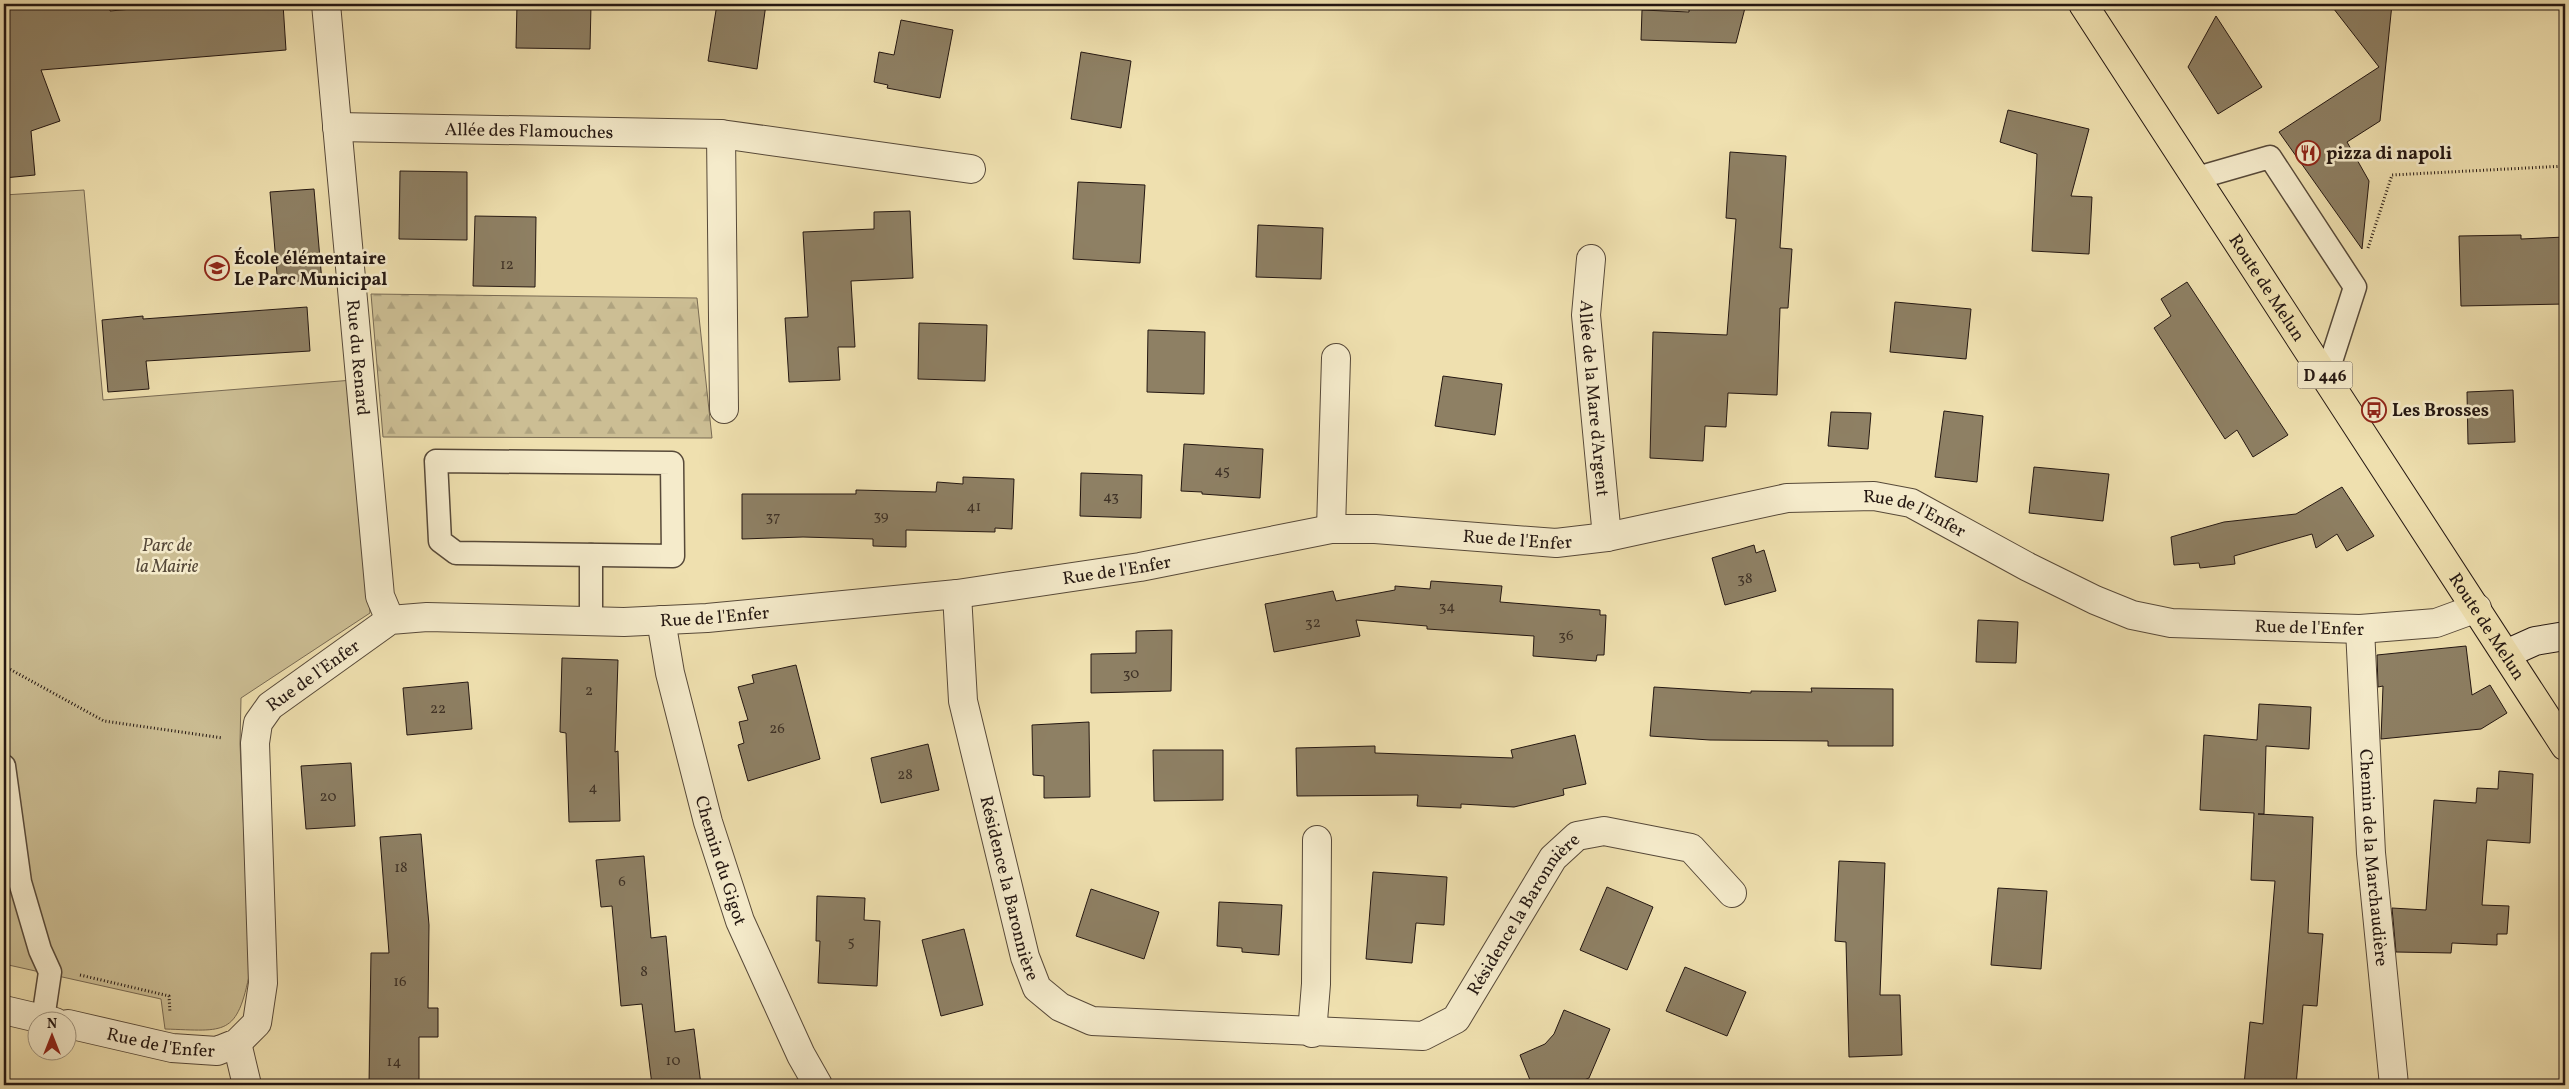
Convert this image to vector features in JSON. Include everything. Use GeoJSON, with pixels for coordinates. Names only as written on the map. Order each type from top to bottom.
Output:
{"type":"FeatureCollection","features":[{"type":"Feature","properties":{"kind":"main road","name":"Route de Melun"},"geometry":{"type":"LineString","coordinates":[[2093,9],[2197,178],[2565,746]]}},
{"type":"Feature","properties":{"kind":"street","name":"Rue du Renard"},"geometry":{"type":"LineString","coordinates":[[326,4],[380,596],[390,620]]}},
{"type":"Feature","properties":{"kind":"street","name":"Allée des Flamouches"},"geometry":{"type":"LineString","coordinates":[[337,127],[721,134],[971,170]]}},
{"type":"Feature","properties":{"kind":"street"},"geometry":{"type":"LineString","coordinates":[[721,134],[724,410]]}},
{"type":"Feature","properties":{"kind":"street","name":"Allée de la Mare d'Argent"},"geometry":{"type":"LineString","coordinates":[[1591,259],[1586,314],[1607,537]]}},
{"type":"Feature","properties":{"kind":"street"},"geometry":{"type":"LineString","coordinates":[[1331,528],[1336,358]]}},
{"type":"Feature","properties":{"kind":"street","name":"Rue de l'Enfer"},"geometry":{"type":"LineString","coordinates":[[78,1026],[172,1048],[217,1051],[237,1043],[256,1023],[263,983],[255,743],[258,723],[270,706],[390,620],[428,617],[591,621],[707,618],[957,594],[1140,566],[1331,528],[1376,528],[1556,543],[1607,537],[1787,498],[1874,496],[1911,503],[2028,567],[2095,600],[2132,615],[2171,623],[2360,629],[2436,623],[2477,608]]}},
{"type":"Feature","properties":{"kind":"street","name":"Résidence la Baronnière"},"geometry":{"type":"LineString","coordinates":[[957,594],[964,701],[1025,957],[1037,988],[1060,1007],[1092,1021],[1312,1033],[1422,1036],[1456,1019],[1553,858],[1577,836],[1604,831],[1691,848],[1732,893]]}},
{"type":"Feature","properties":{"kind":"street","name":"Chemin du Gigot"},"geometry":{"type":"LineString","coordinates":[[661,620],[670,673],[708,822],[740,921],[801,1055],[818,1085]]}},
{"type":"Feature","properties":{"kind":"street","name":"Chemin de la Marchaudière"},"geometry":{"type":"LineString","coordinates":[[2360,629],[2371,853],[2394,1085]]}},
{"type":"Feature","properties":{"kind":"street"},"geometry":{"type":"LineString","coordinates":[[2506,654],[2535,641],[2565,636]]}},
{"type":"Feature","properties":{"kind":"street"},"geometry":{"type":"LineString","coordinates":[[1312,1033],[1316,984],[1317,840]]}},
{"type":"Feature","properties":{"kind":"street","name":"Rue de l'Enfer"},"geometry":{"type":"LineString","coordinates":[[4,1010],[28,1015]]}},
{"type":"Feature","properties":{"kind":"street"},"geometry":{"type":"LineString","coordinates":[[237,1043],[247,1085]]}},
{"type":"Feature","properties":{"kind":"lane"},"geometry":{"type":"LineString","coordinates":[[2197,178],[2270,158],[2355,287],[2326,376]]}},
{"type":"Feature","properties":{"kind":"lane"},"geometry":{"type":"LineString","coordinates":[[436,461],[672,463],[673,556],[591,555],[456,553],[440,541],[436,461]]}},
{"type":"Feature","properties":{"kind":"lane"},"geometry":{"type":"LineString","coordinates":[[591,555],[591,621]]}},
{"type":"Feature","properties":{"kind":"lane"},"geometry":{"type":"LineString","coordinates":[[4,766],[20,882],[50,972],[54,1012]]}},
{"type":"Feature","properties":{"kind":"path"},"geometry":{"type":"LineString","coordinates":[[2355,287],[2392,175],[2565,166]]}},
{"type":"Feature","properties":{"kind":"path"},"geometry":{"type":"LineString","coordinates":[[4,666],[104,721],[255,743]]}},
{"type":"Feature","properties":{"kind":"path"},"geometry":{"type":"LineString","coordinates":[[48,967],[169,996],[172,1048]]}},
{"type":"Feature","properties":{"kind":"green space","name":"Parc de la Mairie"},"geometry":{"type":"Polygon","coordinates":[[[84,190],[103,400],[353,380],[370,613],[241,698],[240,744],[250,971],[240,1008],[226,1026],[215,1029],[165,1029],[161,999],[4,964],[4,195],[84,190]]]}},
{"type":"Feature","properties":{"kind":"green space"},"geometry":{"type":"Polygon","coordinates":[[[371,294],[697,298],[712,438],[383,437],[371,294]]]}},
{"type":"Feature","properties":{"kind":"building"},"geometry":{"type":"Polygon","coordinates":[[[4,4],[110,4],[110,11],[188,4],[283,4],[286,50],[41,70],[60,121],[31,131],[35,175],[4,178],[4,4]]]}},
{"type":"Feature","properties":{"kind":"building"},"geometry":{"type":"Polygon","coordinates":[[[517,4],[591,5],[590,49],[516,48],[517,4]]]}},
{"type":"Feature","properties":{"kind":"building"},"geometry":{"type":"Polygon","coordinates":[[[717,4],[766,4],[757,69],[708,61],[717,4]]]}},
{"type":"Feature","properties":{"kind":"building"},"geometry":{"type":"Polygon","coordinates":[[[1689,4],[1746,4],[1736,43],[1641,40],[1642,10],[1689,12],[1689,4]]]}},
{"type":"Feature","properties":{"kind":"building"},"geometry":{"type":"Polygon","coordinates":[[[2330,4],[2392,4],[2380,121],[2347,142],[2369,181],[2362,249],[2279,132],[2379,67],[2330,4]]]}},
{"type":"Feature","properties":{"kind":"building"},"geometry":{"type":"Polygon","coordinates":[[[2216,16],[2262,87],[2218,114],[2188,67],[2216,16]]]}},
{"type":"Feature","properties":{"kind":"building"},"geometry":{"type":"Polygon","coordinates":[[[901,20],[953,30],[940,98],[887,88],[888,85],[874,82],[879,52],[894,55],[901,20]]]}},
{"type":"Feature","properties":{"kind":"building"},"geometry":{"type":"Polygon","coordinates":[[[1081,52],[1131,61],[1121,128],[1071,119],[1081,52]]]}},
{"type":"Feature","properties":{"kind":"building"},"geometry":{"type":"Polygon","coordinates":[[[2008,110],[2089,129],[2071,196],[2092,197],[2089,254],[2032,251],[2037,154],[2000,142],[2008,110]]]}},
{"type":"Feature","properties":{"kind":"building"},"geometry":{"type":"Polygon","coordinates":[[[1730,152],[1786,156],[1780,248],[1792,249],[1788,308],[1780,308],[1777,395],[1728,393],[1726,427],[1705,426],[1703,461],[1650,458],[1653,332],[1727,335],[1736,219],[1726,218],[1730,152]]]}},
{"type":"Feature","properties":{"kind":"building"},"geometry":{"type":"Polygon","coordinates":[[[400,171],[467,172],[467,240],[399,239],[400,171]]]}},
{"type":"Feature","properties":{"kind":"building"},"geometry":{"type":"Polygon","coordinates":[[[1078,182],[1145,185],[1140,263],[1073,259],[1078,182]]]}},
{"type":"Feature","properties":{"kind":"building"},"geometry":{"type":"Polygon","coordinates":[[[314,189],[322,282],[278,286],[270,192],[314,189]]]}},
{"type":"Feature","properties":{"kind":"building"},"geometry":{"type":"Polygon","coordinates":[[[910,211],[913,278],[851,281],[855,347],[838,347],[840,380],[789,382],[785,318],[808,317],[803,232],[874,229],[874,212],[910,211]]]}},
{"type":"Feature","properties":{"kind":"building"},"geometry":{"type":"Polygon","coordinates":[[[475,216],[536,217],[535,287],[473,286],[475,216]]]}},
{"type":"Feature","properties":{"kind":"building"},"geometry":{"type":"Polygon","coordinates":[[[1258,225],[1323,228],[1321,279],[1256,277],[1258,225]]]}},
{"type":"Feature","properties":{"kind":"building"},"geometry":{"type":"Polygon","coordinates":[[[2521,235],[2521,239],[2565,237],[2565,304],[2461,306],[2459,236],[2521,235]]]}},
{"type":"Feature","properties":{"kind":"building"},"geometry":{"type":"Polygon","coordinates":[[[2187,282],[2288,435],[2253,457],[2237,430],[2225,439],[2154,328],[2171,316],[2161,299],[2187,282]]]}},
{"type":"Feature","properties":{"kind":"building"},"geometry":{"type":"Polygon","coordinates":[[[1895,302],[1971,309],[1966,359],[1890,352],[1895,302]]]}},
{"type":"Feature","properties":{"kind":"building"},"geometry":{"type":"Polygon","coordinates":[[[307,307],[310,351],[146,361],[149,389],[108,392],[102,320],[143,316],[143,319],[307,307]]]}},
{"type":"Feature","properties":{"kind":"building"},"geometry":{"type":"Polygon","coordinates":[[[919,323],[987,325],[985,381],[918,379],[919,323]]]}},
{"type":"Feature","properties":{"kind":"building"},"geometry":{"type":"Polygon","coordinates":[[[1148,330],[1205,332],[1204,394],[1147,392],[1148,330]]]}},
{"type":"Feature","properties":{"kind":"building"},"geometry":{"type":"Polygon","coordinates":[[[1443,376],[1502,384],[1495,435],[1435,426],[1443,376]]]}},
{"type":"Feature","properties":{"kind":"building"},"geometry":{"type":"Polygon","coordinates":[[[2513,390],[2515,442],[2468,444],[2467,392],[2513,390]]]}},
{"type":"Feature","properties":{"kind":"building"},"geometry":{"type":"Polygon","coordinates":[[[1944,411],[1983,416],[1977,482],[1935,477],[1944,411]]]}},
{"type":"Feature","properties":{"kind":"building"},"geometry":{"type":"Polygon","coordinates":[[[1831,412],[1871,413],[1868,449],[1828,446],[1831,412]]]}},
{"type":"Feature","properties":{"kind":"building"},"geometry":{"type":"Polygon","coordinates":[[[1184,444],[1263,449],[1260,498],[1181,491],[1184,444]]]}},
{"type":"Feature","properties":{"kind":"building"},"geometry":{"type":"Polygon","coordinates":[[[2034,467],[2109,474],[2103,521],[2029,513],[2034,467]]]}},
{"type":"Feature","properties":{"kind":"building"},"geometry":{"type":"Polygon","coordinates":[[[1081,473],[1142,475],[1141,518],[1080,516],[1081,473]]]}},
{"type":"Feature","properties":{"kind":"building"},"geometry":{"type":"Polygon","coordinates":[[[963,477],[1014,479],[1012,529],[995,528],[995,532],[906,530],[906,547],[873,546],[873,539],[803,537],[742,539],[742,494],[856,494],[856,490],[936,492],[937,482],[963,484],[963,477]]]}},
{"type":"Feature","properties":{"kind":"building"},"geometry":{"type":"Polygon","coordinates":[[[2342,487],[2374,536],[2347,551],[2337,534],[2316,548],[2312,534],[2234,556],[2235,564],[2200,568],[2199,563],[2174,565],[2171,537],[2224,522],[2296,514],[2342,487]]]}},
{"type":"Feature","properties":{"kind":"building"},"geometry":{"type":"Polygon","coordinates":[[[1754,545],[1756,553],[1764,550],[1776,591],[1725,605],[1712,558],[1754,545]]]}},
{"type":"Feature","properties":{"kind":"building"},"geometry":{"type":"Polygon","coordinates":[[[1431,581],[1502,586],[1500,602],[1600,610],[1600,615],[1606,615],[1604,655],[1597,655],[1596,661],[1533,656],[1534,636],[1427,629],[1427,626],[1356,620],[1360,636],[1274,652],[1265,604],[1333,591],[1336,601],[1395,590],[1395,586],[1430,589],[1431,581]]]}},
{"type":"Feature","properties":{"kind":"building"},"geometry":{"type":"Polygon","coordinates":[[[1978,620],[2018,622],[2016,663],[1976,662],[1978,620]]]}},
{"type":"Feature","properties":{"kind":"building"},"geometry":{"type":"Polygon","coordinates":[[[1172,630],[1171,691],[1091,693],[1091,654],[1136,653],[1136,631],[1172,630]]]}},
{"type":"Feature","properties":{"kind":"building"},"geometry":{"type":"Polygon","coordinates":[[[2466,646],[2472,695],[2490,685],[2507,713],[2481,729],[2381,739],[2383,686],[2378,687],[2377,655],[2466,646]]]}},
{"type":"Feature","properties":{"kind":"building"},"geometry":{"type":"Polygon","coordinates":[[[562,658],[618,660],[615,752],[618,751],[620,821],[569,822],[566,733],[560,732],[562,658]]]}},
{"type":"Feature","properties":{"kind":"building"},"geometry":{"type":"Polygon","coordinates":[[[796,665],[820,759],[748,781],[738,745],[744,743],[739,722],[748,720],[738,687],[754,683],[752,675],[796,665]]]}},
{"type":"Feature","properties":{"kind":"building"},"geometry":{"type":"Polygon","coordinates":[[[468,682],[472,729],[407,735],[403,688],[468,682]]]}},
{"type":"Feature","properties":{"kind":"building"},"geometry":{"type":"Polygon","coordinates":[[[1654,687],[1751,693],[1751,691],[1812,692],[1811,688],[1893,689],[1893,746],[1828,746],[1828,741],[1710,740],[1650,736],[1654,687]]]}},
{"type":"Feature","properties":{"kind":"building"},"geometry":{"type":"Polygon","coordinates":[[[2259,704],[2311,707],[2309,749],[2266,746],[2264,814],[2258,814],[2313,817],[2308,933],[2323,934],[2317,1006],[2303,1005],[2296,1085],[2244,1085],[2250,1022],[2263,1024],[2275,881],[2251,880],[2254,813],[2200,810],[2204,735],[2257,740],[2259,704]]]}},
{"type":"Feature","properties":{"kind":"building"},"geometry":{"type":"Polygon","coordinates":[[[1089,722],[1090,797],[1044,798],[1044,776],[1033,775],[1032,725],[1089,722]]]}},
{"type":"Feature","properties":{"kind":"building"},"geometry":{"type":"Polygon","coordinates":[[[1575,735],[1586,784],[1563,789],[1564,795],[1514,807],[1461,804],[1461,808],[1417,806],[1418,795],[1297,796],[1296,748],[1375,746],[1375,753],[1513,758],[1511,750],[1575,735]]]}},
{"type":"Feature","properties":{"kind":"building"},"geometry":{"type":"Polygon","coordinates":[[[928,744],[939,790],[881,803],[871,758],[928,744]]]}},
{"type":"Feature","properties":{"kind":"building"},"geometry":{"type":"Polygon","coordinates":[[[1153,750],[1223,750],[1223,800],[1154,801],[1153,750]]]}},
{"type":"Feature","properties":{"kind":"building"},"geometry":{"type":"Polygon","coordinates":[[[351,763],[355,826],[306,829],[301,766],[351,763]]]}},
{"type":"Feature","properties":{"kind":"building"},"geometry":{"type":"Polygon","coordinates":[[[2499,771],[2533,774],[2530,843],[2487,840],[2482,905],[2509,906],[2507,934],[2497,934],[2497,945],[2452,943],[2451,953],[2396,952],[2392,908],[2426,910],[2434,800],[2476,803],[2477,788],[2498,789],[2499,771]]]}},
{"type":"Feature","properties":{"kind":"building"},"geometry":{"type":"Polygon","coordinates":[[[421,834],[429,925],[428,1008],[438,1008],[438,1037],[419,1037],[419,1085],[369,1085],[371,953],[389,953],[380,837],[421,834]]]}},
{"type":"Feature","properties":{"kind":"building"},"geometry":{"type":"Polygon","coordinates":[[[644,856],[651,938],[666,936],[675,1032],[694,1029],[701,1085],[652,1085],[642,1004],[621,1006],[612,906],[601,907],[596,860],[644,856]]]}},
{"type":"Feature","properties":{"kind":"building"},"geometry":{"type":"Polygon","coordinates":[[[1839,861],[1885,863],[1880,995],[1900,995],[1902,1055],[1849,1057],[1846,942],[1835,941],[1839,861]]]}},
{"type":"Feature","properties":{"kind":"building"},"geometry":{"type":"Polygon","coordinates":[[[1373,872],[1447,877],[1444,925],[1416,923],[1412,963],[1366,959],[1373,872]]]}},
{"type":"Feature","properties":{"kind":"building"},"geometry":{"type":"Polygon","coordinates":[[[1607,887],[1653,907],[1627,970],[1580,950],[1607,887]]]}},
{"type":"Feature","properties":{"kind":"building"},"geometry":{"type":"Polygon","coordinates":[[[1998,888],[2047,891],[2041,969],[1991,965],[1998,888]]]}},
{"type":"Feature","properties":{"kind":"building"},"geometry":{"type":"Polygon","coordinates":[[[1091,889],[1159,912],[1144,959],[1076,936],[1091,889]]]}},
{"type":"Feature","properties":{"kind":"building"},"geometry":{"type":"Polygon","coordinates":[[[817,896],[865,898],[864,920],[880,921],[877,986],[818,983],[820,941],[816,941],[817,896]]]}},
{"type":"Feature","properties":{"kind":"building"},"geometry":{"type":"Polygon","coordinates":[[[1219,902],[1282,905],[1279,955],[1242,952],[1242,948],[1217,946],[1219,902]]]}},
{"type":"Feature","properties":{"kind":"building"},"geometry":{"type":"Polygon","coordinates":[[[964,929],[983,1005],[941,1016],[922,940],[964,929]]]}},
{"type":"Feature","properties":{"kind":"building"},"geometry":{"type":"Polygon","coordinates":[[[1685,967],[1746,992],[1727,1036],[1666,1011],[1685,967]]]}},
{"type":"Feature","properties":{"kind":"building"},"geometry":{"type":"Polygon","coordinates":[[[1564,1010],[1610,1029],[1589,1078],[1572,1085],[1532,1085],[1520,1055],[1545,1044],[1554,1034],[1564,1010]]]}},
{"type":"Feature","properties":{"kind":"place","name":"pizza di napoli"},"geometry":{"type":"Point","coordinates":[2308,153]}},
{"type":"Feature","properties":{"kind":"place","name":"École élémentaire Le Parc Municipal"},"geometry":{"type":"Point","coordinates":[217,268]}},
{"type":"Feature","properties":{"kind":"place","name":"Les Brosses"},"geometry":{"type":"Point","coordinates":[2374,410]}}]}
